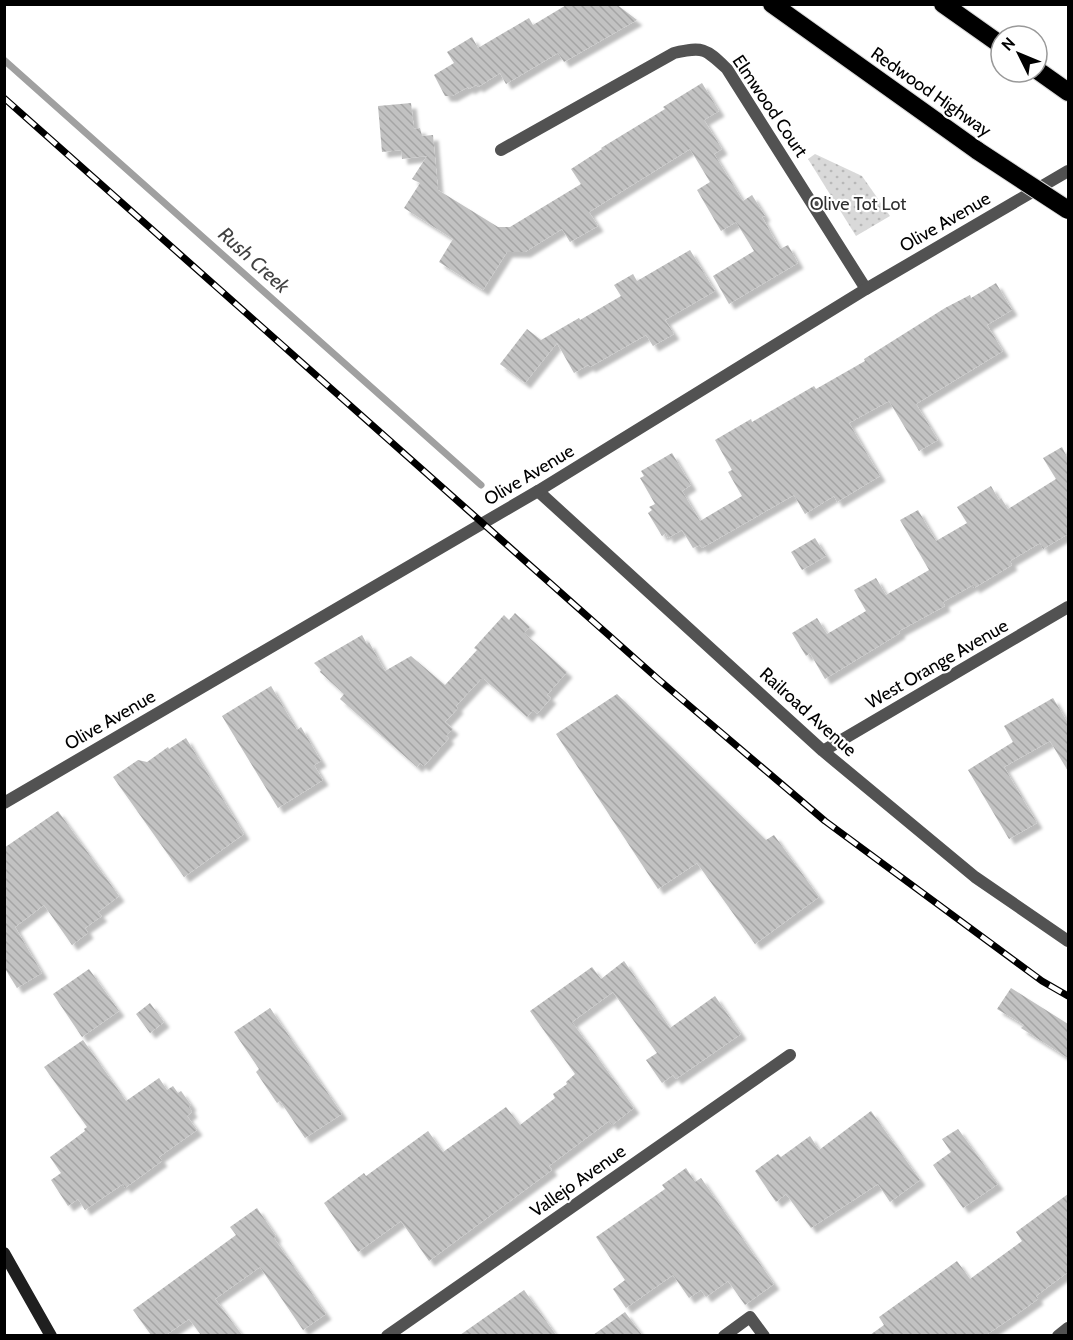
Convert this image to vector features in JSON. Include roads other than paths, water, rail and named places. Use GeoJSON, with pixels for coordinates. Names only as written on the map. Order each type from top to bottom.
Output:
{"type":"FeatureCollection","features":[{"type":"Feature","properties":{"kind":"highway","name":"Redwood Highway"},"geometry":{"type":"LineString","coordinates":[[772,4],[978,151],[1068,210]]}},
{"type":"Feature","properties":{"kind":"highway"},"geometry":{"type":"LineString","coordinates":[[943,4],[989,37]]}},
{"type":"Feature","properties":{"kind":"highway"},"geometry":{"type":"LineString","coordinates":[[1049,79],[1068,92]]}},
{"type":"Feature","properties":{"kind":"main road"},"geometry":{"type":"LineString","coordinates":[[4,1253],[51,1335]]}},
{"type":"Feature","properties":{"kind":"street","name":"Elmwood Court"},"geometry":{"type":"LineString","coordinates":[[501,150],[674,53],[694,48],[709,52],[727,69],[866,289]]}},
{"type":"Feature","properties":{"kind":"street","name":"Olive Avenue"},"geometry":{"type":"LineString","coordinates":[[4,803],[538,491],[866,289],[1068,171]]}},
{"type":"Feature","properties":{"kind":"street","name":"Railroad Avenue"},"geometry":{"type":"LineString","coordinates":[[538,491],[823,751],[975,877],[1068,941]]}},
{"type":"Feature","properties":{"kind":"street","name":"West Orange Avenue"},"geometry":{"type":"LineString","coordinates":[[823,751],[1068,607]]}},
{"type":"Feature","properties":{"kind":"street","name":"Vallejo Avenue"},"geometry":{"type":"LineString","coordinates":[[395,1333],[790,1055]]}},
{"type":"Feature","properties":{"kind":"street"},"geometry":{"type":"LineString","coordinates":[[724,1335],[750,1317],[764,1335]]}},
{"type":"Feature","properties":{"kind":"street"},"geometry":{"type":"LineString","coordinates":[[1058,1335],[1068,1328]]}},
{"type":"Feature","properties":{"kind":"waterway","name":"Rush Creek"},"geometry":{"type":"LineString","coordinates":[[4,60],[481,485]]}},
{"type":"Feature","properties":{"kind":"railway"},"geometry":{"type":"LineString","coordinates":[[4,98],[658,679],[825,821],[1042,981],[1068,996]]}},
{"type":"Feature","properties":{"kind":"park label","name":"Olive Tot Lot"},"geometry":{"type":"Point","coordinates":[858,204]}}]}
